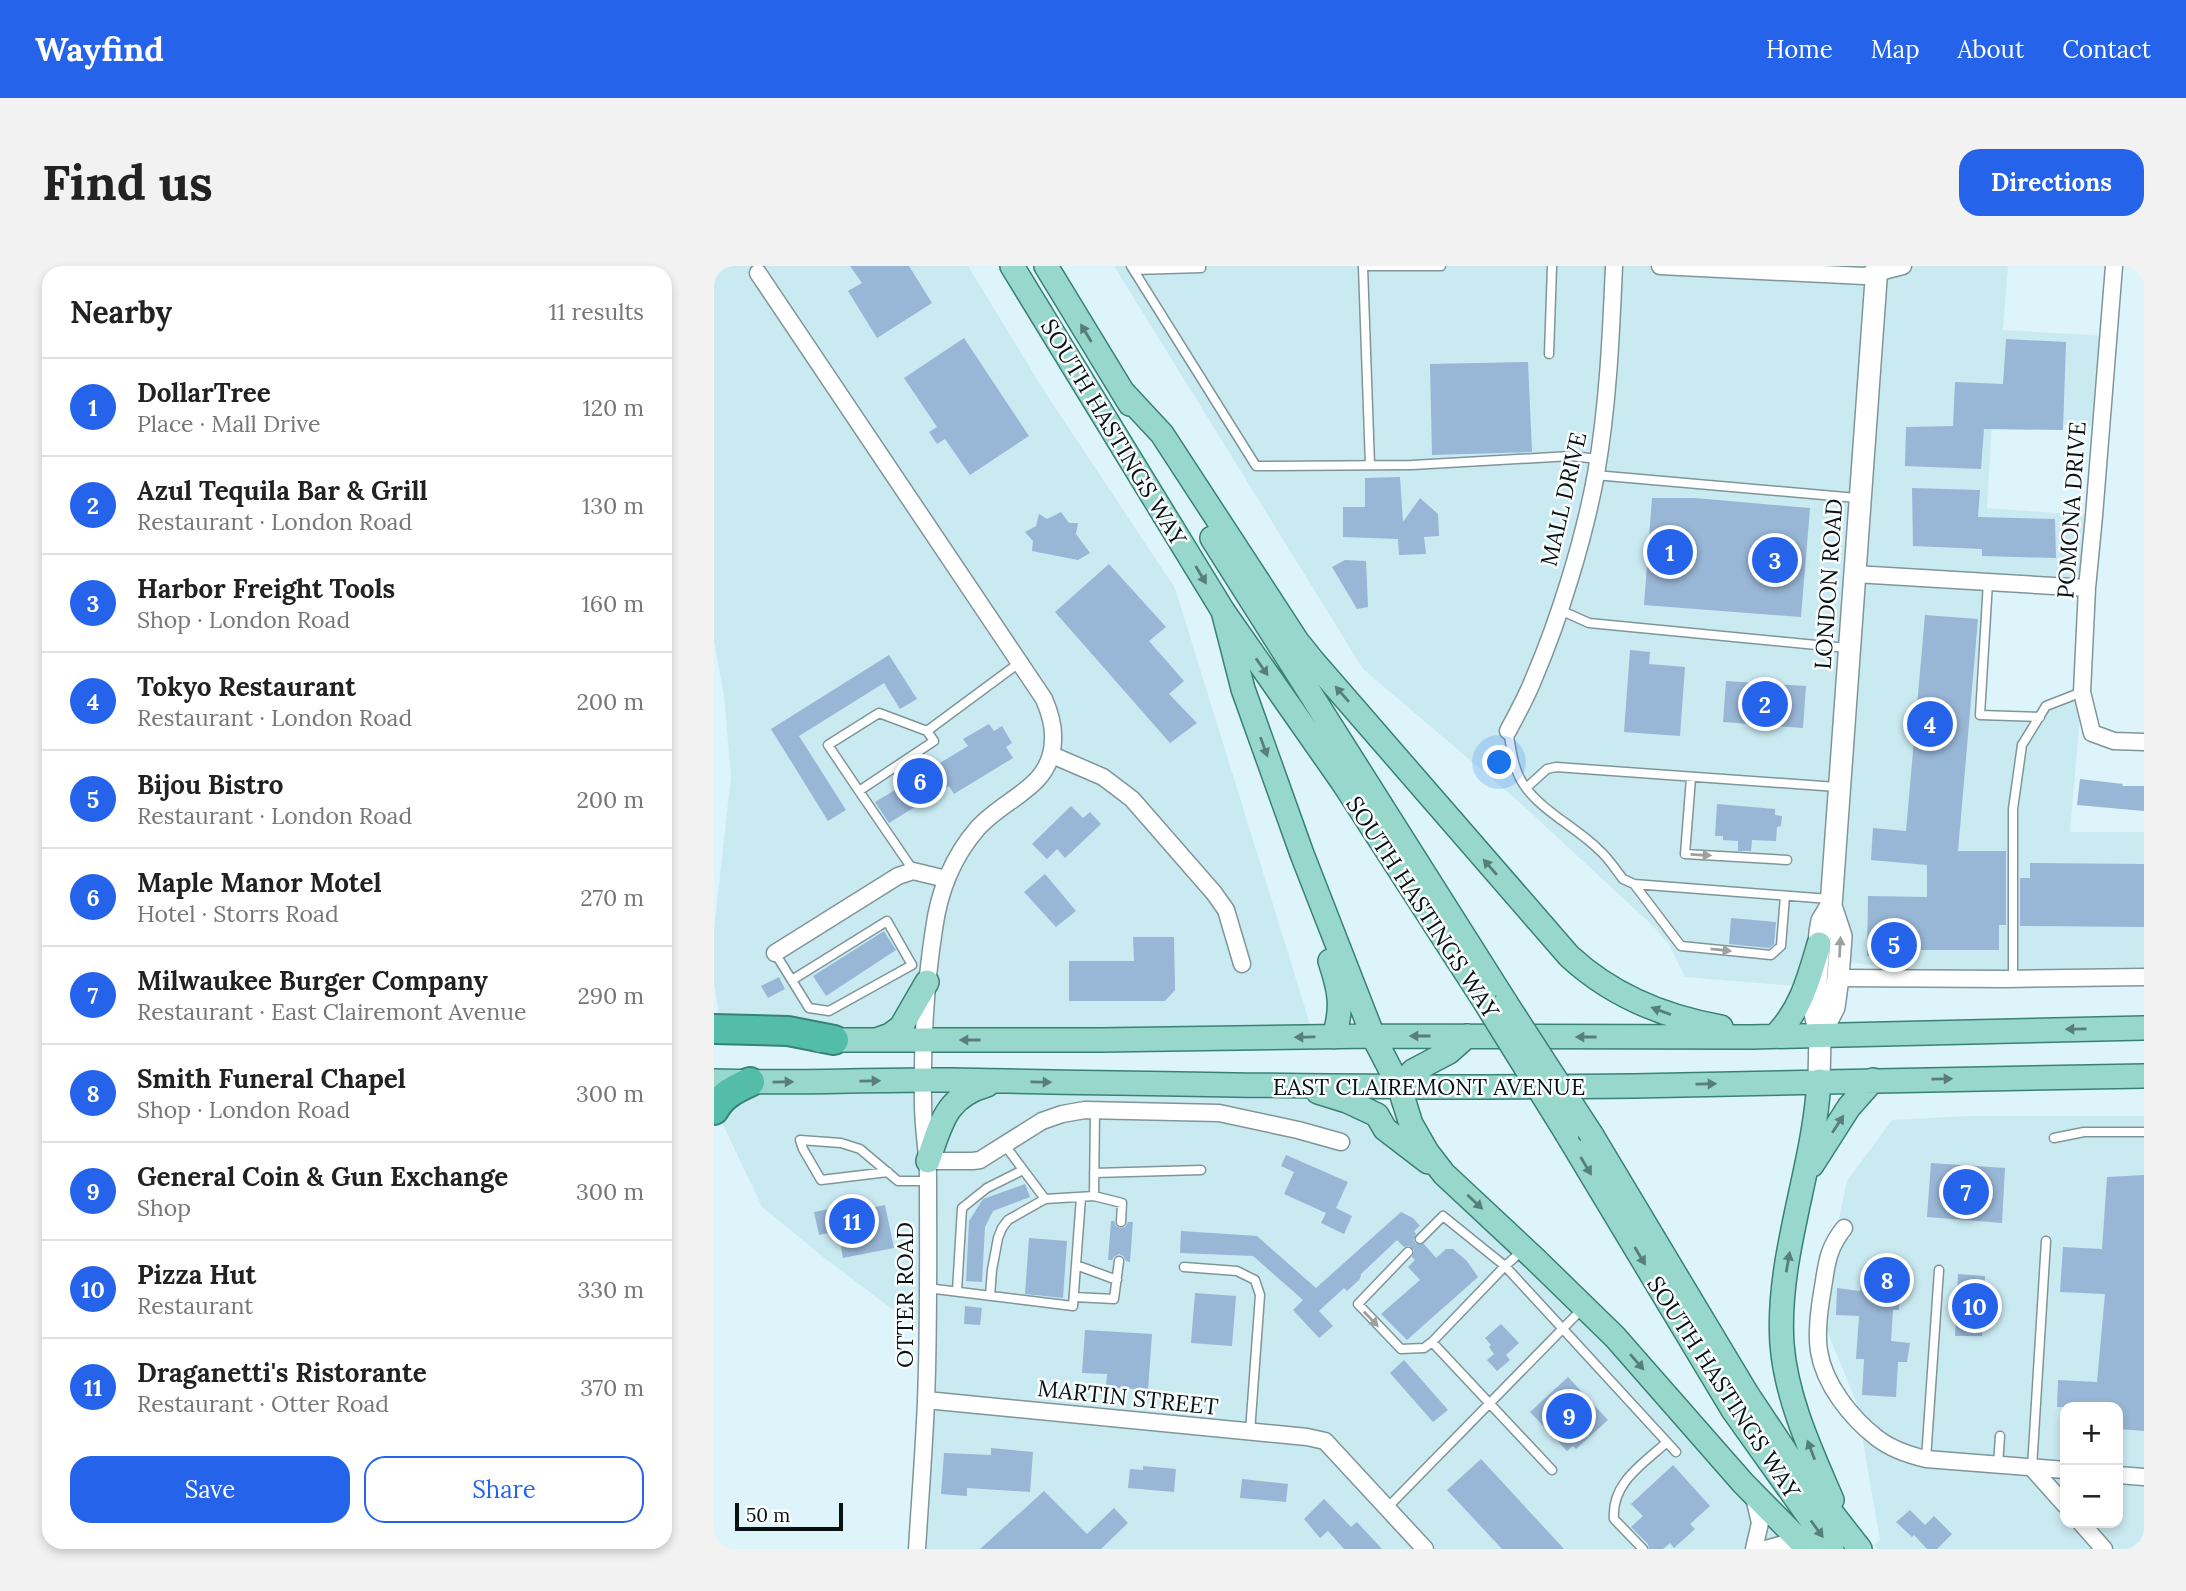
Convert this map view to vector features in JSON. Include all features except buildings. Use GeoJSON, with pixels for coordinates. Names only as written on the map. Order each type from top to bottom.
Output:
{"type":"FeatureCollection","features":[{"type":"Feature","properties":{"kind":"highway"},"geometry":{"type":"LineString","coordinates":[[714,1029],[788,1031],[834,1040]]}},
{"type":"Feature","properties":{"kind":"highway"},"geometry":{"type":"LineString","coordinates":[[714,1110],[730,1091],[750,1082]]}},
{"type":"Feature","properties":{"kind":"main road","name":"SOUTH HASTINGS WAY"},"geometry":{"type":"LineString","coordinates":[[1012,266],[1223,611],[1495,1002],[1591,1134],[1747,1394],[1846,1544]]}},
{"type":"Feature","properties":{"kind":"main road","name":"SOUTH HASTINGS WAY"},"geometry":{"type":"LineString","coordinates":[[1046,266],[1495,1002],[1567,1134],[1733,1410],[1846,1544]]}},
{"type":"Feature","properties":{"kind":"main road"},"geometry":{"type":"LineString","coordinates":[[1122,391],[1162,434],[1297,641],[1569,956],[1607,986],[1658,1010],[1689,1021],[1775,1036]]}},
{"type":"Feature","properties":{"kind":"main road"},"geometry":{"type":"LineString","coordinates":[[1223,611],[1243,689],[1302,853],[1373,1036],[1399,1086],[1411,1124],[1444,1174]]}},
{"type":"Feature","properties":{"kind":"main road"},"geometry":{"type":"LineString","coordinates":[[1302,853],[1318,924],[1341,1000],[1341,1012],[1334,1037]]}},
{"type":"Feature","properties":{"kind":"main road"},"geometry":{"type":"LineString","coordinates":[[1775,1036],[1800,1002],[1819,944]]}},
{"type":"Feature","properties":{"kind":"main road"},"geometry":{"type":"LineString","coordinates":[[876,1040],[901,1027],[923,971]]}},
{"type":"Feature","properties":{"kind":"main road"},"geometry":{"type":"LineString","coordinates":[[714,1040],[1775,1036],[2144,1028]]}},
{"type":"Feature","properties":{"kind":"main road"},"geometry":{"type":"LineString","coordinates":[[1399,1086],[1419,1067],[1449,1052],[1467,1037]]}},
{"type":"Feature","properties":{"kind":"main road","name":"EAST CLAIREMONT AVENUE"},"geometry":{"type":"LineString","coordinates":[[714,1081],[923,1080],[1295,1086],[1632,1086],[2144,1076]]}},
{"type":"Feature","properties":{"kind":"main road"},"geometry":{"type":"LineString","coordinates":[[1807,1171],[1849,1107],[1873,1080]]}},
{"type":"Feature","properties":{"kind":"main road"},"geometry":{"type":"LineString","coordinates":[[928,1171],[942,1124],[957,1100],[967,1091],[1001,1081]]}},
{"type":"Feature","properties":{"kind":"main road"},"geometry":{"type":"LineString","coordinates":[[1819,1081],[1817,1113],[1785,1279],[1782,1345],[1796,1408],[1846,1544]]}},
{"type":"Feature","properties":{"kind":"main road"},"geometry":{"type":"LineString","coordinates":[[1295,1086],[1347,1101],[1377,1115],[1385,1129],[1444,1174],[1615,1337],[1752,1491],[1805,1546]]}},
{"type":"Feature","properties":{"kind":"street","name":"MALL DRIVE"},"geometry":{"type":"LineString","coordinates":[[1508,731],[1534,680],[1559,610],[1597,467],[1608,379],[1614,266]]}},
{"type":"Feature","properties":{"kind":"street"},"geometry":{"type":"LineString","coordinates":[[1660,266],[1864,276],[1876,270],[1903,266]]}},
{"type":"Feature","properties":{"kind":"street","name":"POMONA DRIVE"},"geometry":{"type":"LineString","coordinates":[[2114,266],[2087,588],[2082,692],[2092,733],[2115,741],[2144,742]]}},
{"type":"Feature","properties":{"kind":"street","name":"LONDON ROAD"},"geometry":{"type":"LineString","coordinates":[[1820,1035],[1834,1007],[1838,978],[1841,936],[1832,903],[1876,270]]}},
{"type":"Feature","properties":{"kind":"street"},"geometry":{"type":"LineString","coordinates":[[758,273],[1048,709],[1053,729],[1052,755],[1103,777],[1132,799],[1220,902],[1232,927],[1242,964]]}},
{"type":"Feature","properties":{"kind":"street"},"geometry":{"type":"LineString","coordinates":[[1855,574],[2087,588]]}},
{"type":"Feature","properties":{"kind":"street","name":"OTTER ROAD"},"geometry":{"type":"LineString","coordinates":[[917,1549],[926,1400],[928,1171],[923,1105],[923,971],[946,879],[956,860],[975,832],[999,808],[1038,780],[1052,755]]}},
{"type":"Feature","properties":{"kind":"street"},"geometry":{"type":"LineString","coordinates":[[775,953],[898,876],[913,871],[946,879]]}},
{"type":"Feature","properties":{"kind":"street","name":"LONDON ROAD"},"geometry":{"type":"LineString","coordinates":[[1819,1081],[1820,1035],[1814,1009],[1822,921],[1832,903]]}},
{"type":"Feature","properties":{"kind":"street"},"geometry":{"type":"LineString","coordinates":[[1838,978],[2144,977]]}},
{"type":"Feature","properties":{"kind":"street"},"geometry":{"type":"LineString","coordinates":[[928,1171],[984,1158],[1027,1129],[1054,1116],[1077,1111],[1219,1113],[1341,1142]]}},
{"type":"Feature","properties":{"kind":"street"},"geometry":{"type":"LineString","coordinates":[[1844,1228],[1828,1253],[1818,1336],[1819,1352],[1825,1371],[1841,1400],[1877,1438],[1904,1452],[1926,1459],[2060,1470]]}},
{"type":"Feature","properties":{"kind":"street","name":"MARTIN STREET"},"geometry":{"type":"LineString","coordinates":[[926,1400],[1307,1437],[1325,1441],[1387,1508]]}},
{"type":"Feature","properties":{"kind":"street"},"geometry":{"type":"LineString","coordinates":[[2032,1468],[2060,1499]]}},
{"type":"Feature","properties":{"kind":"street"},"geometry":{"type":"LineString","coordinates":[[2123,1475],[2144,1477]]}},
{"type":"Feature","properties":{"kind":"street"},"geometry":{"type":"LineString","coordinates":[[1752,1491],[1760,1523],[1755,1549]]}},
{"type":"Feature","properties":{"kind":"street"},"geometry":{"type":"LineString","coordinates":[[1387,1508],[1425,1549]]}},
{"type":"Feature","properties":{"kind":"street"},"geometry":{"type":"LineString","coordinates":[[2085,1528],[2104,1549]]}},
{"type":"Feature","properties":{"kind":"street"},"geometry":{"type":"LineString","coordinates":[[1766,1549],[1787,1543],[1805,1546]]}},
{"type":"Feature","properties":{"kind":"lane"},"geometry":{"type":"LineString","coordinates":[[1133,267],[1201,266]]}},
{"type":"Feature","properties":{"kind":"lane"},"geometry":{"type":"LineString","coordinates":[[1370,465],[1363,267],[1441,266]]}},
{"type":"Feature","properties":{"kind":"lane"},"geometry":{"type":"LineString","coordinates":[[1549,354],[1552,266]]}},
{"type":"Feature","properties":{"kind":"lane"},"geometry":{"type":"LineString","coordinates":[[1133,267],[1256,466],[1370,465],[1571,456],[1597,467],[1860,499]]}},
{"type":"Feature","properties":{"kind":"lane"},"geometry":{"type":"LineString","coordinates":[[1988,582],[1980,715],[2040,717]]}},
{"type":"Feature","properties":{"kind":"lane"},"geometry":{"type":"LineString","coordinates":[[1559,610],[1589,623],[1850,648]]}},
{"type":"Feature","properties":{"kind":"lane"},"geometry":{"type":"LineString","coordinates":[[927,731],[1018,663]]}},
{"type":"Feature","properties":{"kind":"lane"},"geometry":{"type":"LineString","coordinates":[[2013,979],[2013,809],[2022,745],[2046,706],[2082,692]]}},
{"type":"Feature","properties":{"kind":"lane"},"geometry":{"type":"LineString","coordinates":[[859,791],[934,741],[927,731],[879,713],[828,746],[913,871]]}},
{"type":"Feature","properties":{"kind":"lane"},"geometry":{"type":"LineString","coordinates":[[1508,731],[1518,776],[1526,788],[1600,849],[1623,879],[1634,884],[1832,903]]}},
{"type":"Feature","properties":{"kind":"lane"},"geometry":{"type":"LineString","coordinates":[[1526,788],[1547,769],[1556,767],[1840,788]]}},
{"type":"Feature","properties":{"kind":"lane"},"geometry":{"type":"LineString","coordinates":[[1691,778],[1685,854],[1787,860]]}},
{"type":"Feature","properties":{"kind":"lane"},"geometry":{"type":"LineString","coordinates":[[1634,884],[1681,946],[1771,956],[1780,946],[1784,897]]}},
{"type":"Feature","properties":{"kind":"lane"},"geometry":{"type":"LineString","coordinates":[[775,953],[809,1008],[829,1012],[923,971],[887,921],[792,980]]}},
{"type":"Feature","properties":{"kind":"lane"},"geometry":{"type":"LineString","coordinates":[[1094,1196],[1095,1110]]}},
{"type":"Feature","properties":{"kind":"lane"},"geometry":{"type":"LineString","coordinates":[[2054,1138],[2084,1132],[2144,1132]]}},
{"type":"Feature","properties":{"kind":"lane"},"geometry":{"type":"LineString","coordinates":[[888,1172],[821,1180],[800,1140],[841,1143],[860,1149],[888,1172],[898,1181],[928,1171]]}},
{"type":"Feature","properties":{"kind":"lane"},"geometry":{"type":"LineString","coordinates":[[1004,1144],[1045,1199]]}},
{"type":"Feature","properties":{"kind":"lane"},"geometry":{"type":"LineString","coordinates":[[957,1291],[962,1208],[987,1188],[1023,1170]]}},
{"type":"Feature","properties":{"kind":"lane"},"geometry":{"type":"LineString","coordinates":[[1094,1173],[1201,1170]]}},
{"type":"Feature","properties":{"kind":"lane"},"geometry":{"type":"LineString","coordinates":[[990,1296],[992,1270],[1002,1227],[1008,1220],[1045,1199],[1094,1196],[1122,1203],[1121,1222]]}},
{"type":"Feature","properties":{"kind":"lane"},"geometry":{"type":"LineString","coordinates":[[927,1288],[1073,1306],[1081,1197]]}},
{"type":"Feature","properties":{"kind":"lane"},"geometry":{"type":"LineString","coordinates":[[1420,1239],[1443,1216],[1505,1266],[1676,1452]]}},
{"type":"Feature","properties":{"kind":"lane"},"geometry":{"type":"LineString","coordinates":[[2032,1468],[2046,1241]]}},
{"type":"Feature","properties":{"kind":"lane"},"geometry":{"type":"LineString","coordinates":[[1408,1252],[1357,1304],[1401,1349],[1424,1348],[1432,1342],[1505,1266],[1525,1249]]}},
{"type":"Feature","properties":{"kind":"lane"},"geometry":{"type":"LineString","coordinates":[[1074,1297],[1114,1299],[1119,1261]]}},
{"type":"Feature","properties":{"kind":"lane"},"geometry":{"type":"LineString","coordinates":[[1076,1265],[1117,1280]]}},
{"type":"Feature","properties":{"kind":"lane"},"geometry":{"type":"LineString","coordinates":[[1184,1267],[1237,1271],[1255,1280],[1260,1295],[1250,1432]]}},
{"type":"Feature","properties":{"kind":"lane"},"geometry":{"type":"LineString","coordinates":[[1926,1459],[1939,1270]]}},
{"type":"Feature","properties":{"kind":"lane"},"geometry":{"type":"LineString","coordinates":[[1387,1508],[1584,1306]]}},
{"type":"Feature","properties":{"kind":"lane"},"geometry":{"type":"LineString","coordinates":[[1432,1342],[1552,1470]]}},
{"type":"Feature","properties":{"kind":"lane"},"geometry":{"type":"LineString","coordinates":[[1998,1465],[2000,1436]]}},
{"type":"Feature","properties":{"kind":"lane"},"geometry":{"type":"LineString","coordinates":[[1643,1549],[1614,1519],[1615,1497],[1625,1481],[1667,1442]]}},
{"type":"Feature","properties":{"kind":"shaded area"},"geometry":{"type":"Polygon","coordinates":[[[714,266],[968,266],[1046,394],[1175,588],[1314,1037],[723,1040],[714,982],[714,930],[731,776],[724,696],[714,641],[714,266]]]}},
{"type":"Feature","properties":{"kind":"shaded area"},"geometry":{"type":"Polygon","coordinates":[[[1114,266],[2008,266],[2003,330],[2107,336],[2100,426],[1992,422],[1987,508],[2094,516],[2087,588],[1988,582],[1980,715],[2040,717],[2046,706],[2082,692],[2070,832],[2144,832],[2144,977],[2013,979],[1833,961],[1799,963],[1795,986],[1685,977],[1669,945],[1653,926],[1518,801],[1363,669],[1114,266]]]}},
{"type":"Feature","properties":{"kind":"shaded area"},"geometry":{"type":"Polygon","coordinates":[[[1295,1086],[1347,1101],[1444,1174],[1808,1549],[917,1549],[925,1334],[762,1207],[718,1114],[743,1091],[1295,1086]]]}},
{"type":"Feature","properties":{"kind":"shaded area"},"geometry":{"type":"Polygon","coordinates":[[[1968,1116],[2144,1116],[2144,1549],[1877,1549],[1874,1545],[1880,1540],[1856,1401],[1819,1312],[1847,1181],[1892,1120],[1968,1116]]]}},
{"type":"Feature","properties":{"kind":"place","name":"DollarTree"},"geometry":{"type":"Point","coordinates":[1670,552]}},
{"type":"Feature","properties":{"kind":"place","name":"Harbor Freight Tools"},"geometry":{"type":"Point","coordinates":[1775,560]}},
{"type":"Feature","properties":{"kind":"place","name":"Azul Tequila Bar & Grill"},"geometry":{"type":"Point","coordinates":[1765,704]}},
{"type":"Feature","properties":{"kind":"place","name":"Tokyo Restaurant"},"geometry":{"type":"Point","coordinates":[1930,724]}},
{"type":"Feature","properties":{"kind":"place","name":"Maple Manor Motel"},"geometry":{"type":"Point","coordinates":[920,781]}},
{"type":"Feature","properties":{"kind":"place","name":"Bijou Bistro"},"geometry":{"type":"Point","coordinates":[1894,945]}},
{"type":"Feature","properties":{"kind":"place","name":"Milwaukee Burger Company"},"geometry":{"type":"Point","coordinates":[1966,1192]}},
{"type":"Feature","properties":{"kind":"place","name":"Draganetti's Ristorante"},"geometry":{"type":"Point","coordinates":[852,1221]}},
{"type":"Feature","properties":{"kind":"place","name":"Smith Funeral Chapel"},"geometry":{"type":"Point","coordinates":[1887,1280]}},
{"type":"Feature","properties":{"kind":"place","name":"Pizza Hut"},"geometry":{"type":"Point","coordinates":[1975,1306]}},
{"type":"Feature","properties":{"kind":"place","name":"General Coin & Gun Exchange"},"geometry":{"type":"Point","coordinates":[1569,1416]}}]}
